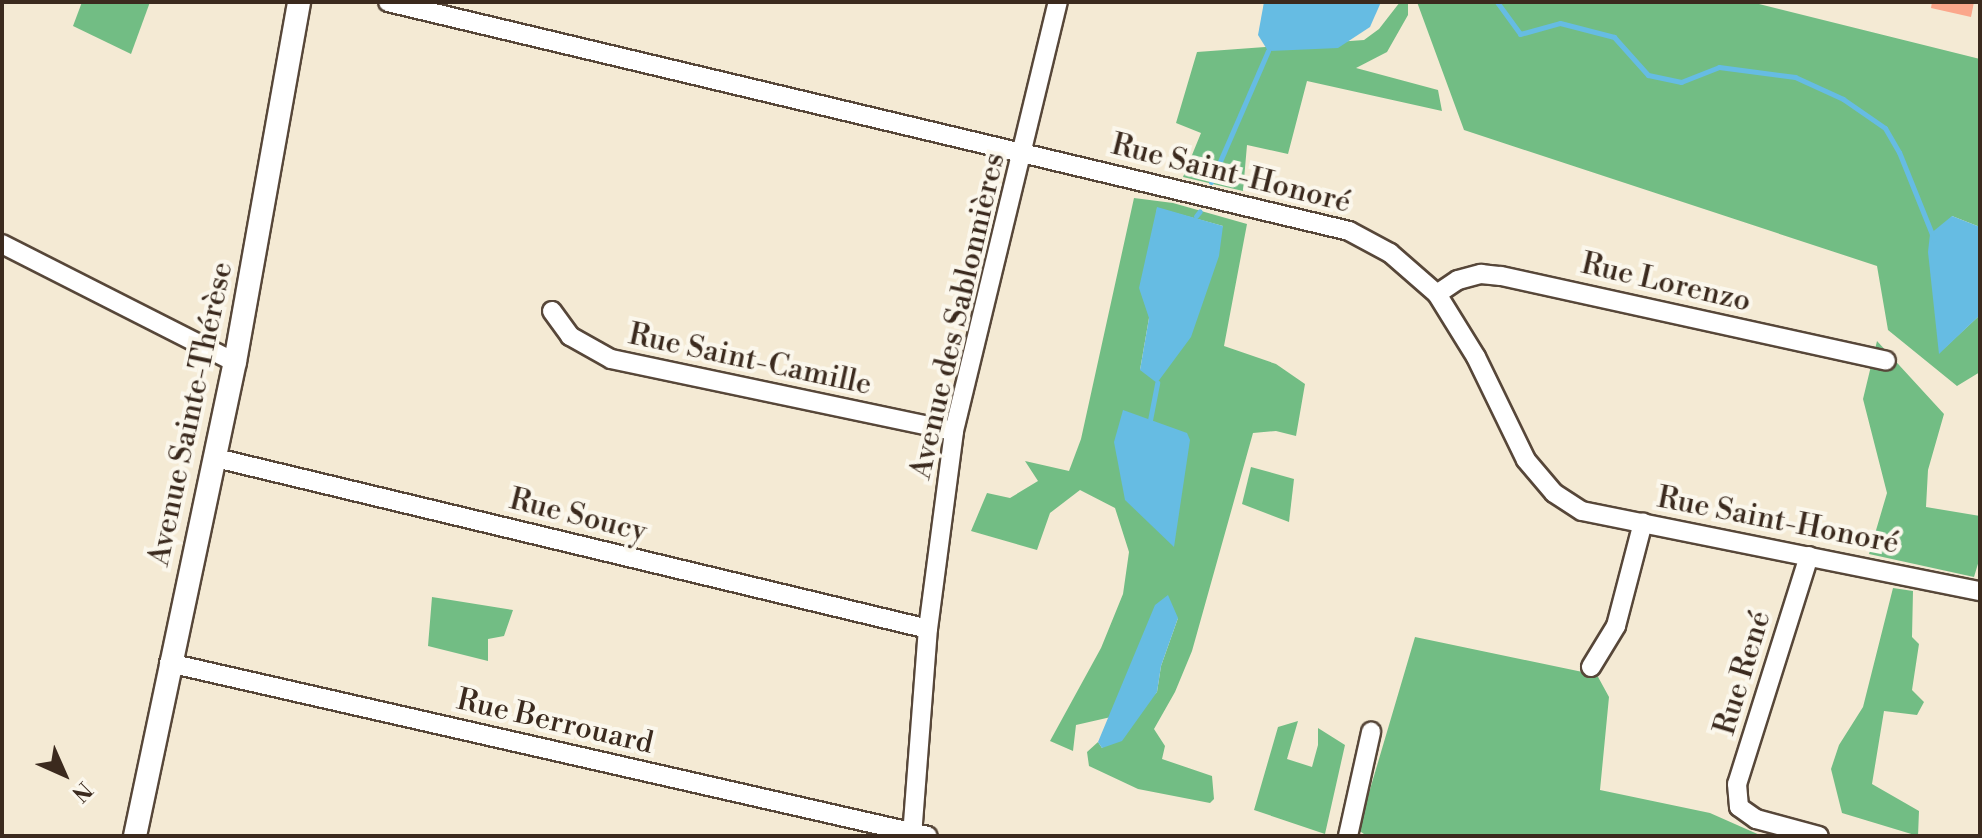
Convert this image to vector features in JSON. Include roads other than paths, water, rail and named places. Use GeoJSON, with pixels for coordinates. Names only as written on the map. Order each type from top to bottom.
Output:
{"type":"FeatureCollection","features":[{"type":"Feature","properties":{"kind":"street","name":"Avenue Sainte-Thérèse"},"geometry":{"type":"LineString","coordinates":[[135,836],[169,663],[235,362],[299,2]]}},
{"type":"Feature","properties":{"kind":"street","name":"Rue Saint-Honoré"},"geometry":{"type":"LineString","coordinates":[[388,2],[1024,151],[1349,231],[1390,253],[1437,294],[1476,357],[1526,460],[1554,493],[1582,511],[1980,591]]}},
{"type":"Feature","properties":{"kind":"street","name":"Avenue des Sablonnières"},"geometry":{"type":"LineString","coordinates":[[917,835],[928,629],[954,431],[1058,2]]}},
{"type":"Feature","properties":{"kind":"street"},"geometry":{"type":"LineString","coordinates":[[2,244],[235,362]]}},
{"type":"Feature","properties":{"kind":"street","name":"Rue Lorenzo"},"geometry":{"type":"LineString","coordinates":[[1437,294],[1458,280],[1481,274],[1501,276],[1886,361]]}},
{"type":"Feature","properties":{"kind":"street","name":"Rue Saint-Camille"},"geometry":{"type":"LineString","coordinates":[[552,311],[570,336],[611,359],[954,431]]}},
{"type":"Feature","properties":{"kind":"street","name":"Rue Soucy"},"geometry":{"type":"LineString","coordinates":[[216,458],[928,629]]}},
{"type":"Feature","properties":{"kind":"street"},"geometry":{"type":"LineString","coordinates":[[1591,667],[1616,626],[1643,522]]}},
{"type":"Feature","properties":{"kind":"street","name":"Rue René"},"geometry":{"type":"LineString","coordinates":[[1809,556],[1737,784],[1739,807],[1756,819],[1819,836]]}},
{"type":"Feature","properties":{"kind":"street","name":"Rue Berrouard"},"geometry":{"type":"LineString","coordinates":[[169,663],[917,835]]}},
{"type":"Feature","properties":{"kind":"street"},"geometry":{"type":"LineString","coordinates":[[1348,836],[1371,732]]}},
{"type":"Feature","properties":{"kind":"water"},"geometry":{"type":"Polygon","coordinates":[[[1264,2],[1381,2],[1370,27],[1338,48],[1268,51],[1258,35],[1264,2]]]}},
{"type":"Feature","properties":{"kind":"water"},"geometry":{"type":"Polygon","coordinates":[[[1157,207],[1223,226],[1219,256],[1191,337],[1157,383],[1140,370],[1149,318],[1139,288],[1157,207]]]}},
{"type":"Feature","properties":{"kind":"water"},"geometry":{"type":"Polygon","coordinates":[[[1952,216],[1980,227],[1980,315],[1939,354],[1928,252],[1930,234],[1952,216]]]}},
{"type":"Feature","properties":{"kind":"water"},"geometry":{"type":"Polygon","coordinates":[[[1123,410],[1187,433],[1190,440],[1174,547],[1125,500],[1114,442],[1123,410]]]}},
{"type":"Feature","properties":{"kind":"water"},"geometry":{"type":"Polygon","coordinates":[[[1168,595],[1178,618],[1161,666],[1157,692],[1122,741],[1102,748],[1098,742],[1155,605],[1168,595]]]}},
{"type":"Feature","properties":{"kind":"waterway"},"geometry":{"type":"LineString","coordinates":[[1497,2],[1520,34],[1560,23],[1614,37],[1648,75],[1681,82],[1719,67],[1795,77],[1843,99],[1885,128],[1899,152],[1934,239]]}},
{"type":"Feature","properties":{"kind":"waterway"},"geometry":{"type":"LineString","coordinates":[[1211,182],[1268,51]]}},
{"type":"Feature","properties":{"kind":"waterway"},"geometry":{"type":"LineString","coordinates":[[1196,216],[1200,211]]}},
{"type":"Feature","properties":{"kind":"waterway"},"geometry":{"type":"LineString","coordinates":[[1150,420],[1157,383]]}}]}
